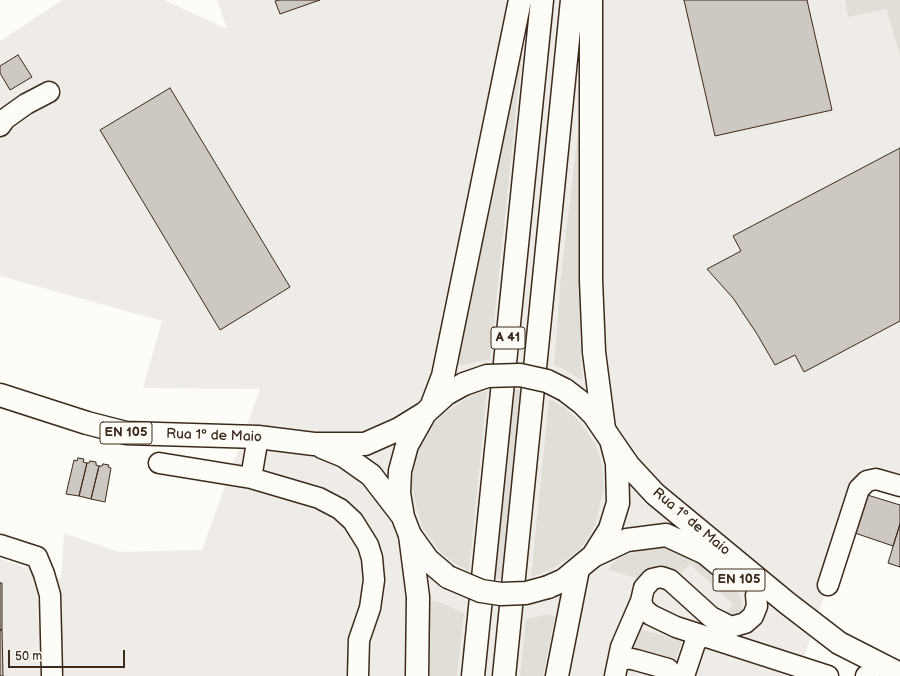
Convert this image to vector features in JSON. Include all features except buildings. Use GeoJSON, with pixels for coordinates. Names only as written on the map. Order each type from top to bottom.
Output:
{"type":"FeatureCollection","features":[{"type":"Feature","properties":{"kind":"main road"},"geometry":{"type":"LineString","coordinates":[[428,409],[443,376],[520,0]]}},
{"type":"Feature","properties":{"kind":"main road","name":"A 41"},"geometry":{"type":"LineString","coordinates":[[473,676],[542,0]]}},
{"type":"Feature","properties":{"kind":"main road","name":"A 41"},"geometry":{"type":"LineString","coordinates":[[504,676],[572,0]]}},
{"type":"Feature","properties":{"kind":"main road"},"geometry":{"type":"LineString","coordinates":[[592,0],[591,280],[594,352],[607,435]]}},
{"type":"Feature","properties":{"kind":"main road","name":"EN 105"},"geometry":{"type":"LineString","coordinates":[[520,375],[547,381],[565,390],[582,403],[607,435],[617,463],[618,503],[610,529],[585,563],[564,580],[548,587],[526,593],[502,594],[480,591],[448,577],[428,560],[407,526],[399,493],[400,471],[407,445],[428,409],[446,394],[464,384],[487,376],[520,375]]}},
{"type":"Feature","properties":{"kind":"main road","name":"Rua 1º de Maio"},"geometry":{"type":"LineString","coordinates":[[0,395],[87,423],[126,433],[258,437],[314,444],[365,444],[399,429],[428,409]]}},
{"type":"Feature","properties":{"kind":"main road","name":"Rua 1º de Maio"},"geometry":{"type":"LineString","coordinates":[[607,435],[629,466],[655,494],[787,603],[840,643],[900,674]]}},
{"type":"Feature","properties":{"kind":"main road","name":"Rua 1º de Maio"},"geometry":{"type":"LineString","coordinates":[[314,444],[344,456],[371,475],[407,526]]}},
{"type":"Feature","properties":{"kind":"main road"},"geometry":{"type":"LineString","coordinates":[[407,526],[418,598],[417,676]]}},
{"type":"Feature","properties":{"kind":"main road","name":"Rua 1º de Maio"},"geometry":{"type":"LineString","coordinates":[[585,563],[627,540],[666,535],[705,553],[808,636],[869,676]]}},
{"type":"Feature","properties":{"kind":"main road"},"geometry":{"type":"LineString","coordinates":[[557,676],[585,563]]}},
{"type":"Feature","properties":{"kind":"street"},"geometry":{"type":"LineString","coordinates":[[0,126],[5,119],[26,104],[49,92]]}},
{"type":"Feature","properties":{"kind":"street"},"geometry":{"type":"LineString","coordinates":[[251,478],[258,437]]}},
{"type":"Feature","properties":{"kind":"street"},"geometry":{"type":"LineString","coordinates":[[159,463],[251,478],[319,498],[340,509],[353,521],[362,534],[372,558],[374,580],[370,608],[359,640],[358,676]]}},
{"type":"Feature","properties":{"kind":"street"},"geometry":{"type":"LineString","coordinates":[[828,585],[859,489],[867,481],[876,479],[900,486]]}},
{"type":"Feature","properties":{"kind":"street"},"geometry":{"type":"LineString","coordinates":[[0,545],[37,557],[44,574],[50,595],[52,676]]}},
{"type":"Feature","properties":{"kind":"street"},"geometry":{"type":"LineString","coordinates":[[616,669],[621,647],[641,601],[644,588],[652,579],[661,577],[670,580],[711,616],[731,627],[745,623],[753,616],[757,606],[756,595]]}},
{"type":"Feature","properties":{"kind":"street"},"geometry":{"type":"LineString","coordinates":[[641,601],[644,609],[652,615],[676,627],[828,676]]}},
{"type":"Feature","properties":{"kind":"street"},"geometry":{"type":"LineString","coordinates":[[616,669],[627,658],[679,674],[695,643],[701,636],[705,636]]}},
{"type":"Feature","properties":{"kind":"shaded area"},"geometry":{"type":"Polygon","coordinates":[[[62,0],[164,0],[227,29],[217,0],[845,0],[848,16],[886,9],[900,56],[900,475],[867,465],[798,676],[0,676],[0,559],[61,579],[64,533],[118,552],[202,550],[260,389],[143,388],[162,321],[0,276],[0,41],[62,0]]]}},
{"type":"Feature","properties":{"kind":"shaded area"},"geometry":{"type":"Polygon","coordinates":[[[845,0],[900,0],[900,56],[886,9],[848,17],[845,0]]]}},
{"type":"Feature","properties":{"kind":"shaded area"},"geometry":{"type":"Polygon","coordinates":[[[523,45],[490,359],[454,367],[509,98],[523,45]]]}},
{"type":"Feature","properties":{"kind":"shaded area"},"geometry":{"type":"Polygon","coordinates":[[[580,116],[586,158],[586,220],[580,333],[582,380],[566,370],[554,365],[561,276],[580,116]]]}},
{"type":"Feature","properties":{"kind":"shaded area"},"geometry":{"type":"Polygon","coordinates":[[[513,389],[524,390],[506,580],[493,578],[513,389]]]}},
{"type":"Feature","properties":{"kind":"shaded area"},"geometry":{"type":"Polygon","coordinates":[[[487,391],[469,571],[454,563],[441,553],[423,528],[412,487],[415,459],[421,443],[431,427],[443,414],[472,395],[487,391]]]}},
{"type":"Feature","properties":{"kind":"shaded area"},"geometry":{"type":"Polygon","coordinates":[[[549,399],[564,407],[580,422],[596,445],[602,465],[604,489],[595,525],[587,540],[577,552],[551,570],[531,577],[549,399]]]}},
{"type":"Feature","properties":{"kind":"shaded area"},"geometry":{"type":"Polygon","coordinates":[[[662,547],[677,550],[709,568],[739,594],[743,604],[741,610],[731,616],[724,615],[733,604],[690,564],[679,575],[669,568],[661,566],[653,567],[646,570],[639,579],[607,569],[618,559],[632,553],[662,547]]]}},
{"type":"Feature","properties":{"kind":"shaded area"},"geometry":{"type":"Polygon","coordinates":[[[428,601],[439,602],[464,613],[457,676],[427,676],[428,601]]]}},
{"type":"Feature","properties":{"kind":"shaded area"},"geometry":{"type":"Polygon","coordinates":[[[549,614],[555,617],[543,676],[520,676],[526,619],[549,614]]]}},
{"type":"Feature","properties":{"kind":"shaded area"},"geometry":{"type":"Polygon","coordinates":[[[637,628],[682,641],[675,663],[632,652],[637,628]]]}}]}
